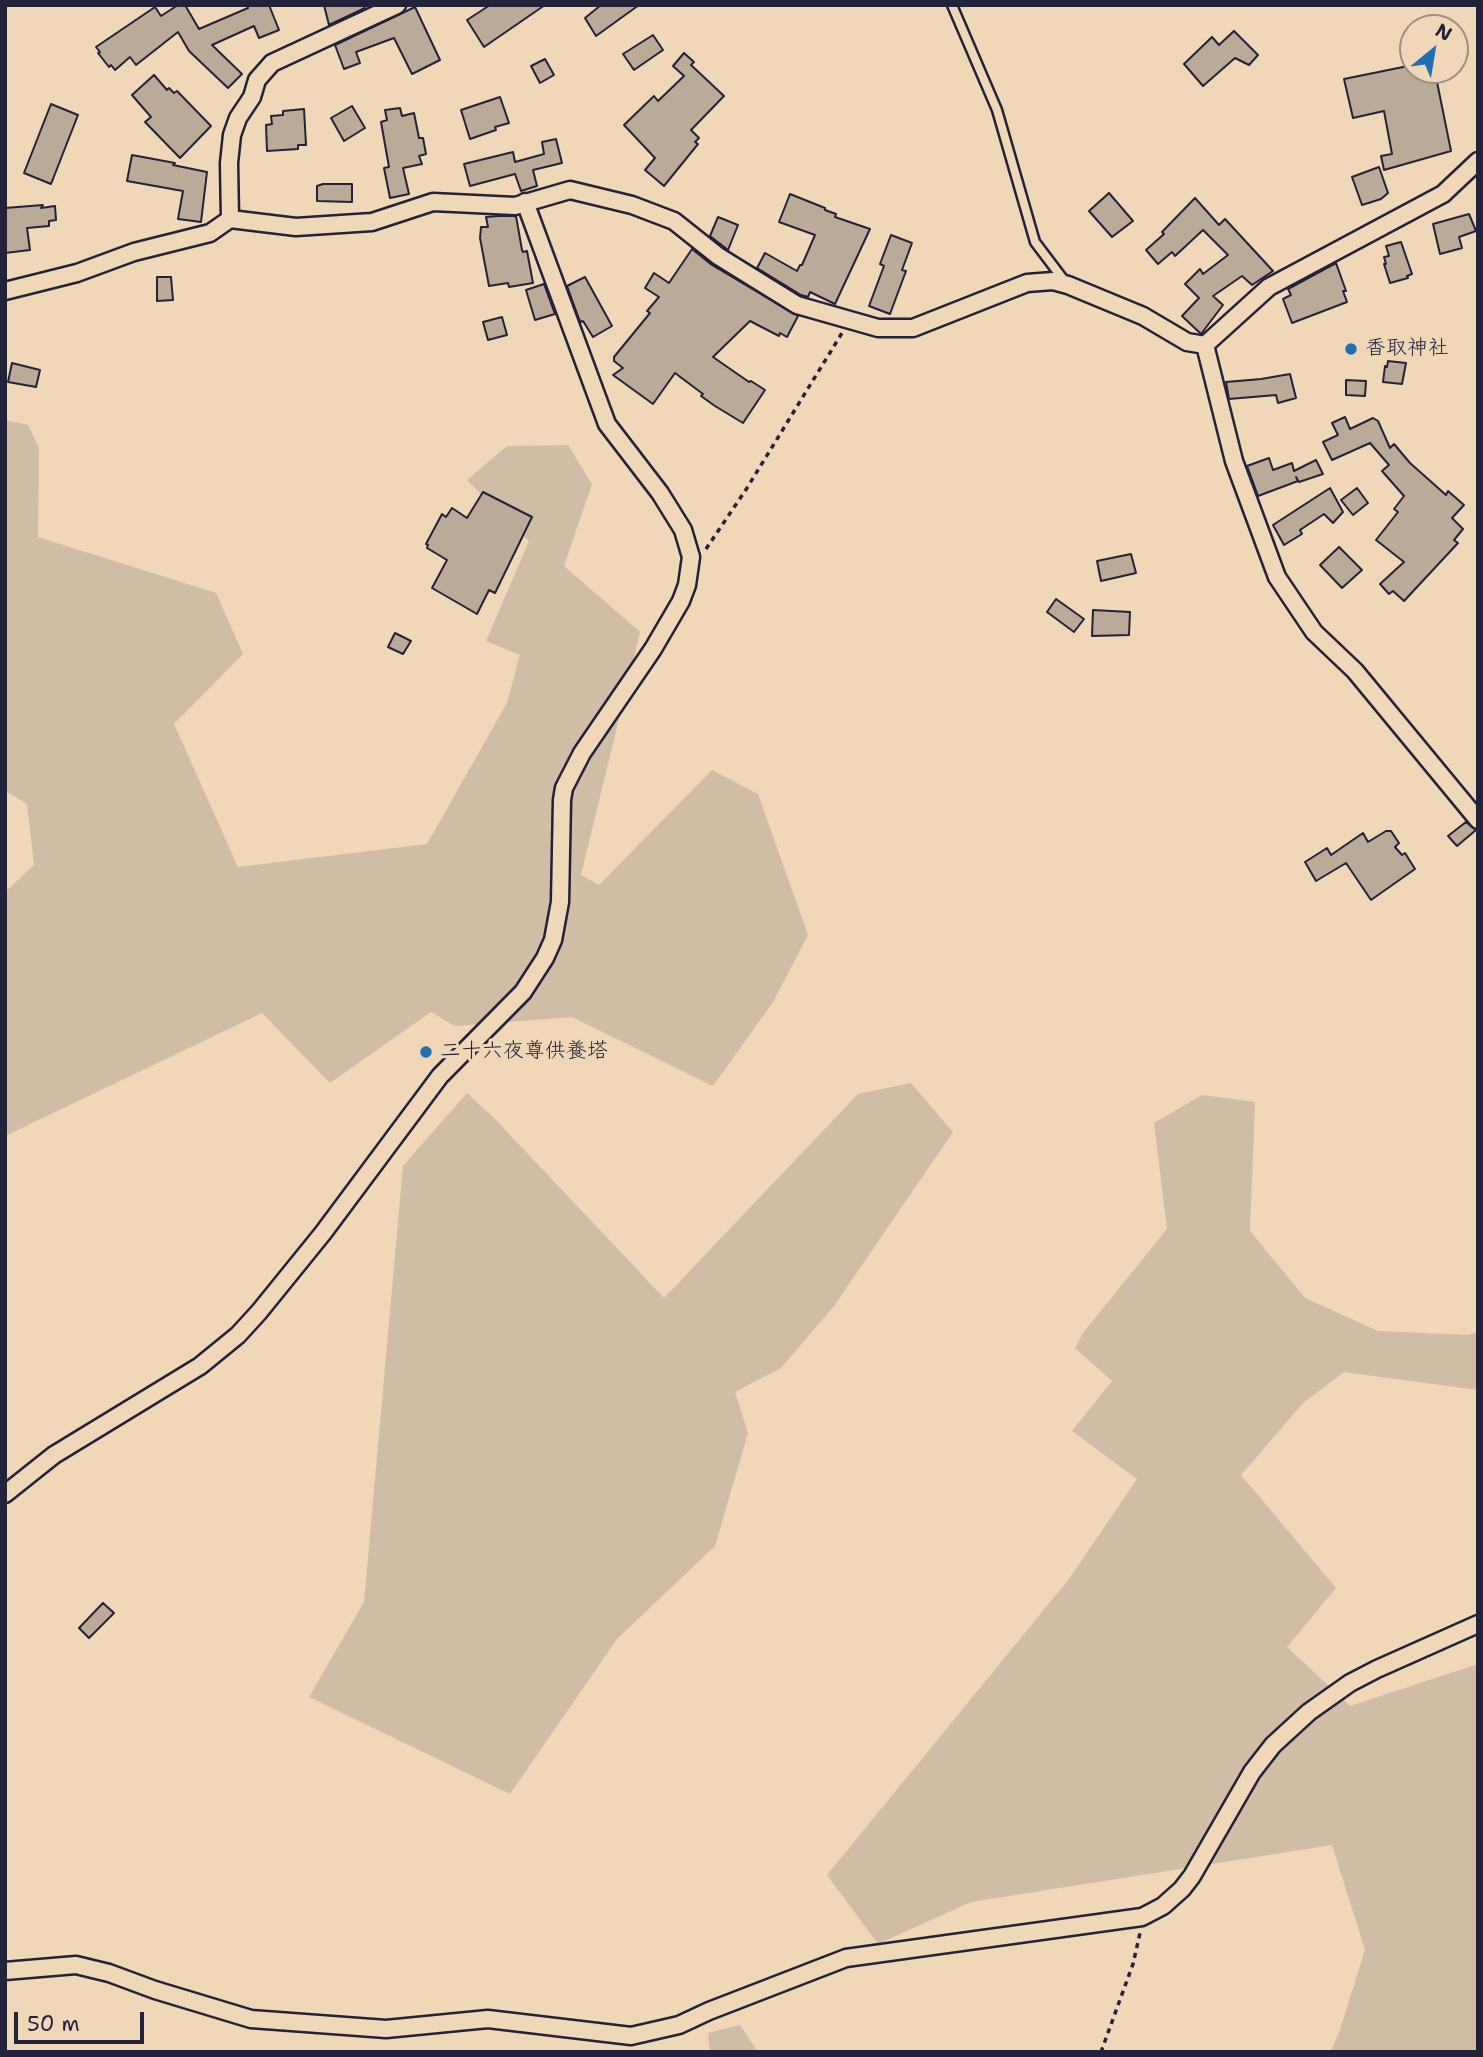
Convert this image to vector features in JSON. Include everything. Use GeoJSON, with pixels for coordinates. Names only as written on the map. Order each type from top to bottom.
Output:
{"type":"FeatureCollection","features":[{"type":"Feature","properties":{"kind":"street"},"geometry":{"type":"LineString","coordinates":[[230,219],[229,163],[232,135],[238,118],[252,97],[257,80],[272,63],[397,5]]}},
{"type":"Feature","properties":{"kind":"street"},"geometry":{"type":"LineString","coordinates":[[1205,345],[1269,287],[1443,194],[1478,161]]}},
{"type":"Feature","properties":{"kind":"street"},"geometry":{"type":"LineString","coordinates":[[5,291],[77,273],[134,252],[210,233],[230,219],[296,226],[372,222],[433,202],[515,206],[570,190],[632,205],[674,220],[718,256],[797,306],[877,328],[913,328],[1027,284],[1053,281],[1143,316],[1187,342],[1205,345]]}},
{"type":"Feature","properties":{"kind":"street"},"geometry":{"type":"LineString","coordinates":[[5,1494],[54,1454],[200,1366],[238,1335],[266,1305],[323,1233],[440,1076],[502,1016],[529,985],[545,958],[556,928],[562,870],[564,788],[582,753],[653,649],[681,601],[690,574],[691,557],[683,530],[660,494],[607,424],[525,202]]}},
{"type":"Feature","properties":{"kind":"street"},"geometry":{"type":"LineString","coordinates":[[1205,345],[1234,461],[1277,577],[1314,632],[1355,671],[1478,820]]}},
{"type":"Feature","properties":{"kind":"street"},"geometry":{"type":"LineString","coordinates":[[5,1971],[76,1965],[251,2019],[386,2029],[488,2020],[631,2036],[679,2025],[846,1958],[1142,1917],[1163,1906],[1182,1889],[1252,1772],[1273,1745],[1308,1712],[1350,1683],[1377,1669],[1478,1624]]}},
{"type":"Feature","properties":{"kind":"lane"},"geometry":{"type":"LineString","coordinates":[[952,5],[997,110],[1035,242],[1068,285]]}},
{"type":"Feature","properties":{"kind":"path"},"geometry":{"type":"LineString","coordinates":[[690,574],[747,488],[850,319]]}},
{"type":"Feature","properties":{"kind":"path"},"geometry":{"type":"LineString","coordinates":[[1101,2052],[1133,1964],[1142,1917]]}},
{"type":"Feature","properties":{"kind":"shaded area"},"geometry":{"type":"Polygon","coordinates":[[[5,420],[28,425],[39,448],[38,537],[216,593],[243,654],[174,724],[238,867],[427,844],[507,703],[520,655],[486,641],[529,541],[467,480],[507,446],[568,445],[592,484],[564,566],[640,632],[581,875],[599,885],[712,770],[758,794],[808,935],[773,1002],[713,1086],[572,1017],[455,1026],[431,1012],[330,1083],[262,1013],[5,1136],[5,892],[34,865],[27,804],[5,791],[5,420]]]}},
{"type":"Feature","properties":{"kind":"shaded area"},"geometry":{"type":"Polygon","coordinates":[[[911,1083],[953,1132],[834,1306],[781,1368],[735,1392],[748,1433],[715,1546],[617,1639],[510,1794],[309,1697],[364,1602],[403,1166],[467,1093],[494,1118],[664,1298],[858,1094],[911,1083]]]}},
{"type":"Feature","properties":{"kind":"shaded area"},"geometry":{"type":"Polygon","coordinates":[[[1202,1095],[1255,1102],[1250,1231],[1305,1298],[1378,1331],[1469,1335],[1478,1331],[1478,1390],[1344,1372],[1303,1403],[1241,1475],[1336,1588],[1287,1647],[1350,1706],[1478,1664],[1478,2052],[1330,2052],[1339,2033],[1365,1950],[1332,1845],[971,1902],[878,1944],[827,1875],[1069,1579],[1137,1479],[1072,1431],[1112,1381],[1075,1348],[1083,1333],[1167,1229],[1154,1123],[1202,1095]]]}},
{"type":"Feature","properties":{"kind":"shaded area"},"geometry":{"type":"Polygon","coordinates":[[[740,2025],[758,2052],[710,2052],[708,2033],[740,2025]]]}},
{"type":"Feature","properties":{"kind":"building"},"geometry":{"type":"Polygon","coordinates":[[[178,5],[185,5],[199,29],[248,8],[247,5],[269,5],[279,30],[259,38],[254,26],[212,45],[242,74],[228,88],[189,51],[178,32],[136,65],[130,57],[115,70],[111,65],[109,67],[98,53],[100,52],[96,47],[155,7],[161,16],[178,5]]]}},
{"type":"Feature","properties":{"kind":"building"},"geometry":{"type":"Polygon","coordinates":[[[324,5],[363,5],[365,8],[329,25],[324,5]]]}},
{"type":"Feature","properties":{"kind":"building"},"geometry":{"type":"Polygon","coordinates":[[[490,5],[545,5],[484,47],[467,20],[490,5]]]}},
{"type":"Feature","properties":{"kind":"building"},"geometry":{"type":"Polygon","coordinates":[[[601,5],[639,5],[596,36],[585,18],[601,5]]]}},
{"type":"Feature","properties":{"kind":"building"},"geometry":{"type":"Polygon","coordinates":[[[415,7],[440,60],[412,74],[394,38],[356,52],[360,63],[344,69],[335,45],[415,7]]]}},
{"type":"Feature","properties":{"kind":"building"},"geometry":{"type":"Polygon","coordinates":[[[1234,31],[1258,55],[1249,65],[1235,58],[1203,86],[1184,64],[1212,37],[1219,45],[1234,31]]]}},
{"type":"Feature","properties":{"kind":"building"},"geometry":{"type":"Polygon","coordinates":[[[653,35],[663,50],[634,70],[623,54],[653,35]]]}},
{"type":"Feature","properties":{"kind":"building"},"geometry":{"type":"Polygon","coordinates":[[[684,53],[694,62],[691,65],[724,96],[691,130],[699,138],[695,142],[698,144],[664,186],[645,170],[655,158],[624,125],[654,96],[658,101],[684,76],[673,66],[684,53]]]}},
{"type":"Feature","properties":{"kind":"building"},"geometry":{"type":"Polygon","coordinates":[[[545,59],[554,75],[540,83],[531,66],[545,59]]]}},
{"type":"Feature","properties":{"kind":"building"},"geometry":{"type":"Polygon","coordinates":[[[1399,68],[1399,84],[1437,84],[1451,151],[1384,170],[1381,156],[1392,154],[1384,111],[1353,118],[1344,79],[1399,68]]]}},
{"type":"Feature","properties":{"kind":"building"},"geometry":{"type":"Polygon","coordinates":[[[154,75],[167,90],[169,88],[174,93],[177,91],[211,126],[180,158],[145,122],[151,117],[132,95],[154,75]]]}},
{"type":"Feature","properties":{"kind":"building"},"geometry":{"type":"Polygon","coordinates":[[[500,97],[509,123],[470,139],[461,110],[500,97]]]}},
{"type":"Feature","properties":{"kind":"building"},"geometry":{"type":"Polygon","coordinates":[[[51,104],[78,115],[51,184],[24,173],[51,104]]]}},
{"type":"Feature","properties":{"kind":"building"},"geometry":{"type":"Polygon","coordinates":[[[352,106],[365,128],[344,141],[331,118],[352,106]]]}},
{"type":"Feature","properties":{"kind":"building"},"geometry":{"type":"Polygon","coordinates":[[[400,108],[402,116],[414,113],[419,138],[423,138],[426,154],[419,156],[422,164],[403,168],[409,194],[390,198],[384,168],[389,167],[381,122],[387,120],[385,110],[400,108]]]}},
{"type":"Feature","properties":{"kind":"building"},"geometry":{"type":"Polygon","coordinates":[[[304,109],[306,145],[298,145],[298,149],[267,151],[266,125],[272,124],[271,116],[283,115],[283,111],[304,109]]]}},
{"type":"Feature","properties":{"kind":"building"},"geometry":{"type":"Polygon","coordinates":[[[556,139],[562,163],[533,170],[537,186],[521,191],[515,174],[470,186],[464,164],[513,152],[515,162],[544,154],[542,142],[556,139]]]}},
{"type":"Feature","properties":{"kind":"building"},"geometry":{"type":"Polygon","coordinates":[[[132,155],[207,172],[201,222],[178,219],[183,191],[127,181],[132,155]]]}},
{"type":"Feature","properties":{"kind":"building"},"geometry":{"type":"Polygon","coordinates":[[[1379,167],[1388,193],[1381,199],[1362,205],[1352,177],[1379,167]]]}},
{"type":"Feature","properties":{"kind":"building"},"geometry":{"type":"Polygon","coordinates":[[[352,184],[352,202],[317,201],[317,186],[352,184]]]}},
{"type":"Feature","properties":{"kind":"building"},"geometry":{"type":"Polygon","coordinates":[[[1109,193],[1133,221],[1112,237],[1089,211],[1109,193]]]}},
{"type":"Feature","properties":{"kind":"building"},"geometry":{"type":"Polygon","coordinates":[[[790,194],[825,208],[836,214],[835,217],[870,229],[835,304],[810,292],[808,297],[801,295],[757,268],[765,253],[797,271],[802,265],[815,235],[779,222],[790,194]]]}},
{"type":"Feature","properties":{"kind":"building"},"geometry":{"type":"Polygon","coordinates":[[[1195,198],[1219,225],[1225,219],[1273,271],[1252,285],[1242,276],[1213,296],[1223,305],[1201,334],[1182,316],[1199,298],[1185,284],[1200,269],[1203,274],[1228,255],[1203,230],[1175,256],[1172,252],[1158,264],[1146,250],[1164,234],[1162,232],[1195,198]]]}},
{"type":"Feature","properties":{"kind":"building"},"geometry":{"type":"Polygon","coordinates":[[[43,205],[41,208],[55,206],[56,220],[49,221],[49,226],[27,228],[30,250],[5,253],[5,208],[43,205]]]}},
{"type":"Feature","properties":{"kind":"building"},"geometry":{"type":"Polygon","coordinates":[[[1469,214],[1476,231],[1459,237],[1462,248],[1440,254],[1433,224],[1469,214]]]}},
{"type":"Feature","properties":{"kind":"building"},"geometry":{"type":"Polygon","coordinates":[[[516,216],[522,250],[527,251],[533,283],[509,287],[508,283],[489,286],[480,238],[481,227],[488,227],[486,217],[516,216]]]}},
{"type":"Feature","properties":{"kind":"building"},"geometry":{"type":"Polygon","coordinates":[[[718,217],[738,225],[728,250],[710,236],[718,217]]]}},
{"type":"Feature","properties":{"kind":"building"},"geometry":{"type":"Polygon","coordinates":[[[891,235],[912,243],[902,270],[906,271],[890,314],[869,306],[884,266],[880,264],[891,235]]]}},
{"type":"Feature","properties":{"kind":"building"},"geometry":{"type":"Polygon","coordinates":[[[1401,242],[1412,274],[1407,276],[1408,278],[1390,283],[1384,264],[1384,257],[1389,256],[1386,246],[1401,242]]]}},
{"type":"Feature","properties":{"kind":"building"},"geometry":{"type":"Polygon","coordinates":[[[692,249],[712,265],[798,316],[787,337],[780,333],[779,336],[750,321],[713,357],[765,390],[743,423],[701,396],[703,394],[675,373],[653,404],[613,375],[623,368],[614,361],[614,357],[650,313],[647,311],[659,297],[645,288],[654,273],[669,283],[692,249]]]}},
{"type":"Feature","properties":{"kind":"building"},"geometry":{"type":"Polygon","coordinates":[[[1336,263],[1347,302],[1292,323],[1283,299],[1291,295],[1288,289],[1336,263]]]}},
{"type":"Feature","properties":{"kind":"building"},"geometry":{"type":"Polygon","coordinates":[[[157,277],[171,277],[173,300],[157,301],[157,277]]]}},
{"type":"Feature","properties":{"kind":"building"},"geometry":{"type":"Polygon","coordinates":[[[585,277],[612,326],[593,337],[579,319],[567,286],[585,277]]]}},
{"type":"Feature","properties":{"kind":"building"},"geometry":{"type":"Polygon","coordinates":[[[544,284],[555,314],[535,320],[526,290],[544,284]]]}},
{"type":"Feature","properties":{"kind":"building"},"geometry":{"type":"Polygon","coordinates":[[[502,317],[507,335],[488,340],[483,322],[502,317]]]}},
{"type":"Feature","properties":{"kind":"building"},"geometry":{"type":"Polygon","coordinates":[[[1388,361],[1406,363],[1402,384],[1383,382],[1388,361]]]}},
{"type":"Feature","properties":{"kind":"building"},"geometry":{"type":"Polygon","coordinates":[[[12,363],[40,370],[36,387],[8,382],[12,363]]]}},
{"type":"Feature","properties":{"kind":"building"},"geometry":{"type":"Polygon","coordinates":[[[1290,374],[1296,398],[1278,403],[1276,395],[1229,399],[1226,382],[1290,374]]]}},
{"type":"Feature","properties":{"kind":"building"},"geometry":{"type":"Polygon","coordinates":[[[1346,380],[1366,381],[1365,396],[1346,395],[1346,380]]]}},
{"type":"Feature","properties":{"kind":"building"},"geometry":{"type":"Polygon","coordinates":[[[1345,417],[1350,429],[1373,418],[1378,421],[1390,448],[1394,444],[1410,463],[1446,495],[1448,491],[1464,505],[1452,518],[1463,529],[1454,540],[1458,543],[1404,601],[1393,591],[1389,594],[1380,584],[1404,562],[1376,540],[1398,512],[1394,509],[1404,496],[1382,471],[1389,465],[1370,443],[1332,460],[1323,442],[1338,435],[1332,423],[1345,417]]]}},
{"type":"Feature","properties":{"kind":"building"},"geometry":{"type":"Polygon","coordinates":[[[1269,458],[1273,470],[1292,463],[1294,471],[1316,460],[1323,474],[1299,482],[1296,477],[1298,481],[1258,496],[1247,466],[1269,458]]]}},
{"type":"Feature","properties":{"kind":"building"},"geometry":{"type":"Polygon","coordinates":[[[1330,488],[1343,512],[1333,523],[1324,514],[1300,530],[1302,534],[1284,545],[1273,525],[1330,488]]]}},
{"type":"Feature","properties":{"kind":"building"},"geometry":{"type":"Polygon","coordinates":[[[1357,488],[1368,503],[1353,515],[1341,500],[1357,488]]]}},
{"type":"Feature","properties":{"kind":"building"},"geometry":{"type":"Polygon","coordinates":[[[483,492],[532,517],[495,593],[489,590],[477,614],[432,588],[447,560],[427,548],[426,544],[442,514],[446,517],[452,508],[467,518],[483,492]]]}},
{"type":"Feature","properties":{"kind":"building"},"geometry":{"type":"Polygon","coordinates":[[[1339,547],[1362,570],[1342,588],[1320,565],[1339,547]]]}},
{"type":"Feature","properties":{"kind":"building"},"geometry":{"type":"Polygon","coordinates":[[[1131,554],[1136,573],[1101,581],[1097,561],[1131,554]]]}},
{"type":"Feature","properties":{"kind":"building"},"geometry":{"type":"Polygon","coordinates":[[[1056,599],[1084,619],[1074,632],[1047,612],[1056,599]]]}},
{"type":"Feature","properties":{"kind":"building"},"geometry":{"type":"Polygon","coordinates":[[[1093,610],[1130,612],[1129,635],[1092,636],[1093,610]]]}},
{"type":"Feature","properties":{"kind":"building"},"geometry":{"type":"Polygon","coordinates":[[[395,633],[411,641],[403,654],[388,647],[395,633]]]}},
{"type":"Feature","properties":{"kind":"building"},"geometry":{"type":"Polygon","coordinates":[[[1466,822],[1476,830],[1457,846],[1448,836],[1466,822]]]}},
{"type":"Feature","properties":{"kind":"building"},"geometry":{"type":"Polygon","coordinates":[[[1386,831],[1391,831],[1399,843],[1395,847],[1402,855],[1405,853],[1415,869],[1371,900],[1346,863],[1316,881],[1305,862],[1327,848],[1331,855],[1363,833],[1368,842],[1386,831]]]}},
{"type":"Feature","properties":{"kind":"building"},"geometry":{"type":"Polygon","coordinates":[[[103,1603],[114,1613],[89,1638],[79,1628],[103,1603]]]}},
{"type":"Feature","properties":{"kind":"place","name":"香取神社"},"geometry":{"type":"Point","coordinates":[1351,349]}},
{"type":"Feature","properties":{"kind":"place","name":"二十六夜尊供養塔"},"geometry":{"type":"Point","coordinates":[426,1052]}}]}
